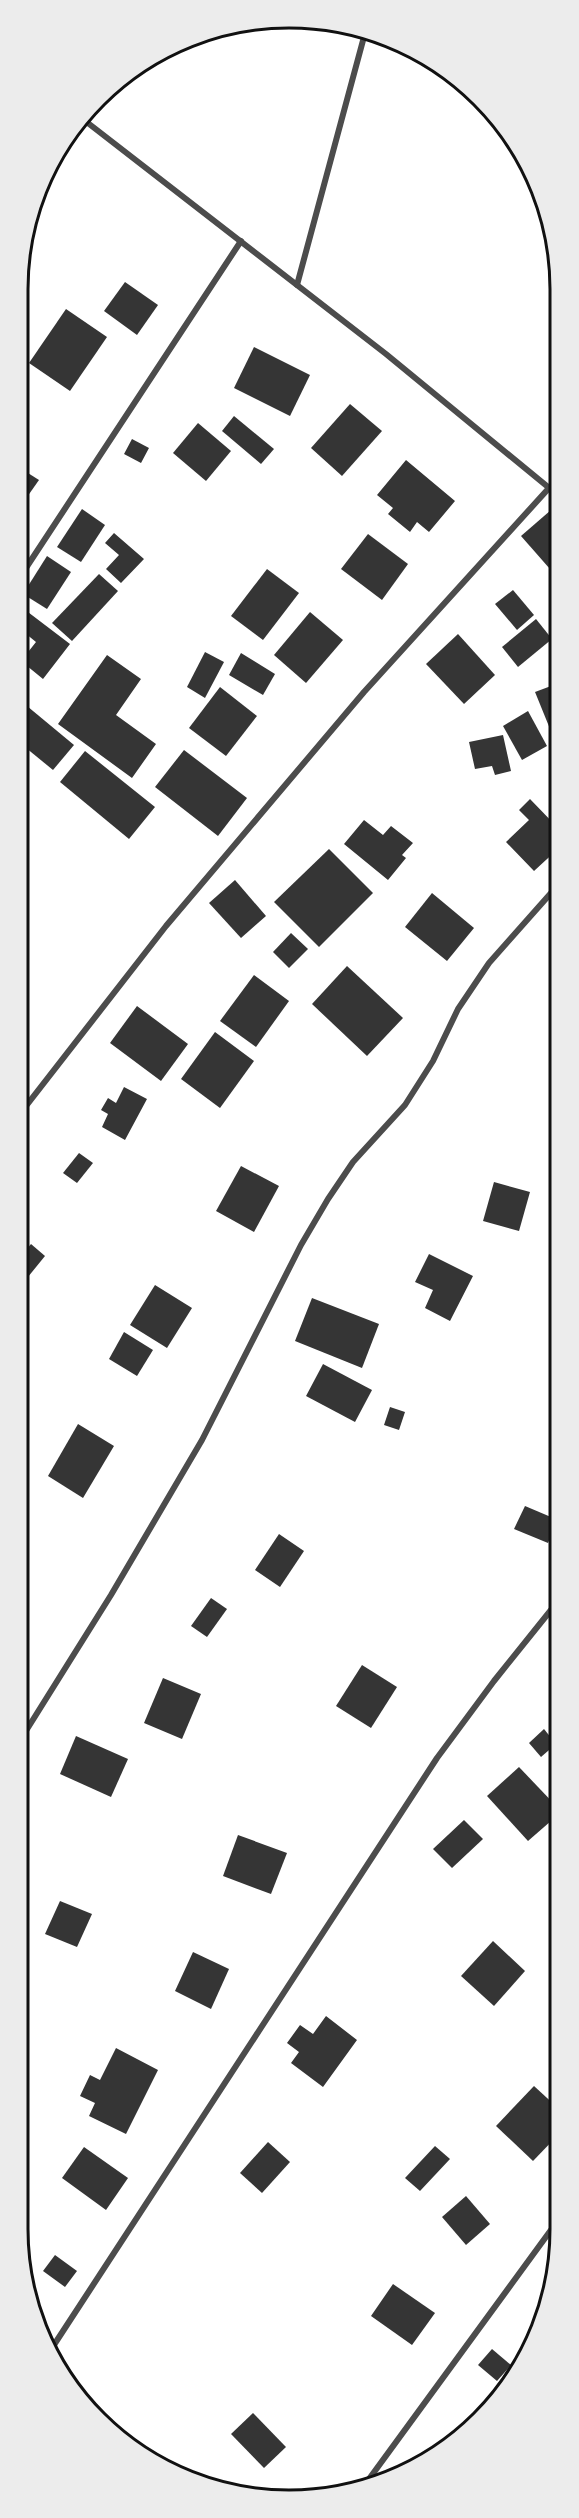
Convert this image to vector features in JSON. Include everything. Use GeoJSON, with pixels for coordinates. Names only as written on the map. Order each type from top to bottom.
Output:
{"type":"FeatureCollection","features":[{"type":"Feature","properties":{"kind":"street"},"geometry":{"type":"LineString","coordinates":[[297,285],[363,39]]}},
{"type":"Feature","properties":{"kind":"street"},"geometry":{"type":"LineString","coordinates":[[28,1103],[166,926],[364,692],[549,488],[386,354],[88,123]]}},
{"type":"Feature","properties":{"kind":"street"},"geometry":{"type":"LineString","coordinates":[[28,565],[241,241]]}},
{"type":"Feature","properties":{"kind":"street"},"geometry":{"type":"LineString","coordinates":[[28,1728],[111,1595],[202,1440],[301,1245],[328,1199],[353,1162],[405,1105],[433,1061],[458,1009],[489,963],[550,894]]}},
{"type":"Feature","properties":{"kind":"street"},"geometry":{"type":"LineString","coordinates":[[55,2344],[437,1758],[494,1680],[550,1611]]}},
{"type":"Feature","properties":{"kind":"street"},"geometry":{"type":"LineString","coordinates":[[372,2476],[550,2231]]}},
{"type":"Feature","properties":{"kind":"building"},"geometry":{"type":"Polygon","coordinates":[[[125,282],[158,305],[137,335],[104,311],[125,282]]]}},
{"type":"Feature","properties":{"kind":"building"},"geometry":{"type":"Polygon","coordinates":[[[66,309],[107,337],[70,391],[29,363],[66,309]]]}},
{"type":"Feature","properties":{"kind":"building"},"geometry":{"type":"Polygon","coordinates":[[[254,347],[310,375],[290,416],[234,388],[254,347]]]}},
{"type":"Feature","properties":{"kind":"building"},"geometry":{"type":"Polygon","coordinates":[[[350,404],[382,431],[342,476],[311,448],[350,404]]]}},
{"type":"Feature","properties":{"kind":"building"},"geometry":{"type":"Polygon","coordinates":[[[234,416],[274,449],[261,464],[222,431],[234,416]]]}},
{"type":"Feature","properties":{"kind":"building"},"geometry":{"type":"Polygon","coordinates":[[[198,423],[231,451],[206,481],[173,453],[198,423]]]}},
{"type":"Feature","properties":{"kind":"building"},"geometry":{"type":"Polygon","coordinates":[[[132,439],[149,448],[141,463],[124,454],[132,439]]]}},
{"type":"Feature","properties":{"kind":"building"},"geometry":{"type":"Polygon","coordinates":[[[406,460],[455,501],[429,532],[417,522],[410,532],[388,514],[393,508],[377,495],[406,460]]]}},
{"type":"Feature","properties":{"kind":"building"},"geometry":{"type":"Polygon","coordinates":[[[28,473],[39,480],[28,496],[28,473]]]}},
{"type":"Feature","properties":{"kind":"building"},"geometry":{"type":"Polygon","coordinates":[[[82,509],[105,525],[81,562],[57,547],[82,509]]]}},
{"type":"Feature","properties":{"kind":"building"},"geometry":{"type":"Polygon","coordinates":[[[550,511],[550,569],[521,536],[550,511]]]}},
{"type":"Feature","properties":{"kind":"building"},"geometry":{"type":"Polygon","coordinates":[[[114,533],[144,559],[121,583],[106,569],[119,555],[105,543],[114,533]]]}},
{"type":"Feature","properties":{"kind":"building"},"geometry":{"type":"Polygon","coordinates":[[[368,534],[408,564],[382,600],[341,569],[368,534]]]}},
{"type":"Feature","properties":{"kind":"building"},"geometry":{"type":"Polygon","coordinates":[[[47,556],[71,572],[47,609],[28,597],[28,586],[47,556]]]}},
{"type":"Feature","properties":{"kind":"building"},"geometry":{"type":"Polygon","coordinates":[[[267,569],[299,593],[263,640],[231,616],[267,569]]]}},
{"type":"Feature","properties":{"kind":"building"},"geometry":{"type":"Polygon","coordinates":[[[99,574],[118,591],[72,641],[52,623],[99,574]]]}},
{"type":"Feature","properties":{"kind":"building"},"geometry":{"type":"Polygon","coordinates":[[[513,590],[534,615],[517,630],[495,604],[513,590]]]}},
{"type":"Feature","properties":{"kind":"building"},"geometry":{"type":"Polygon","coordinates":[[[28,612],[70,644],[43,679],[28,667],[28,652],[36,642],[28,636],[28,612]]]}},
{"type":"Feature","properties":{"kind":"building"},"geometry":{"type":"Polygon","coordinates":[[[310,612],[343,640],[306,683],[274,655],[310,612]]]}},
{"type":"Feature","properties":{"kind":"building"},"geometry":{"type":"Polygon","coordinates":[[[536,619],[550,636],[550,641],[518,667],[502,647],[536,619]]]}},
{"type":"Feature","properties":{"kind":"building"},"geometry":{"type":"Polygon","coordinates":[[[458,634],[495,675],[464,704],[426,664],[458,634]]]}},
{"type":"Feature","properties":{"kind":"building"},"geometry":{"type":"Polygon","coordinates":[[[205,652],[224,662],[205,698],[187,687],[205,652]]]}},
{"type":"Feature","properties":{"kind":"building"},"geometry":{"type":"Polygon","coordinates":[[[241,653],[275,674],[263,695],[229,675],[241,653]]]}},
{"type":"Feature","properties":{"kind":"building"},"geometry":{"type":"Polygon","coordinates":[[[107,655],[141,679],[116,715],[156,744],[132,778],[58,724],[107,655]]]}},
{"type":"Feature","properties":{"kind":"building"},"geometry":{"type":"Polygon","coordinates":[[[550,686],[550,729],[535,692],[550,686]]]}},
{"type":"Feature","properties":{"kind":"building"},"geometry":{"type":"Polygon","coordinates":[[[220,687],[257,716],[226,756],[189,728],[220,687]]]}},
{"type":"Feature","properties":{"kind":"building"},"geometry":{"type":"Polygon","coordinates":[[[28,707],[74,745],[53,770],[28,750],[28,707]]]}},
{"type":"Feature","properties":{"kind":"building"},"geometry":{"type":"Polygon","coordinates":[[[528,711],[547,746],[522,760],[503,726],[528,711]]]}},
{"type":"Feature","properties":{"kind":"building"},"geometry":{"type":"Polygon","coordinates":[[[503,735],[511,771],[495,775],[492,766],[475,769],[469,742],[503,735]]]}},
{"type":"Feature","properties":{"kind":"building"},"geometry":{"type":"Polygon","coordinates":[[[184,750],[247,798],[218,836],[155,787],[184,750]]]}},
{"type":"Feature","properties":{"kind":"building"},"geometry":{"type":"Polygon","coordinates":[[[85,751],[155,807],[129,839],[60,782],[85,751]]]}},
{"type":"Feature","properties":{"kind":"building"},"geometry":{"type":"Polygon","coordinates":[[[530,799],[550,820],[550,856],[534,871],[506,842],[529,820],[519,810],[530,799]]]}},
{"type":"Feature","properties":{"kind":"building"},"geometry":{"type":"Polygon","coordinates":[[[364,820],[383,835],[391,826],[413,843],[402,855],[406,858],[388,880],[344,844],[364,820]]]}},
{"type":"Feature","properties":{"kind":"building"},"geometry":{"type":"Polygon","coordinates":[[[329,849],[373,893],[319,947],[274,902],[329,849]]]}},
{"type":"Feature","properties":{"kind":"building"},"geometry":{"type":"Polygon","coordinates":[[[235,880],[266,916],[241,938],[209,903],[235,880]]]}},
{"type":"Feature","properties":{"kind":"building"},"geometry":{"type":"Polygon","coordinates":[[[432,893],[474,928],[447,961],[405,927],[432,893]]]}},
{"type":"Feature","properties":{"kind":"building"},"geometry":{"type":"Polygon","coordinates":[[[291,933],[308,949],[289,968],[273,952],[291,933]]]}},
{"type":"Feature","properties":{"kind":"building"},"geometry":{"type":"Polygon","coordinates":[[[347,966],[403,1018],[367,1056],[312,1004],[347,966]]]}},
{"type":"Feature","properties":{"kind":"building"},"geometry":{"type":"Polygon","coordinates":[[[254,975],[289,1001],[256,1047],[220,1021],[254,975]]]}},
{"type":"Feature","properties":{"kind":"building"},"geometry":{"type":"Polygon","coordinates":[[[137,1006],[188,1044],[161,1081],[110,1043],[137,1006]]]}},
{"type":"Feature","properties":{"kind":"building"},"geometry":{"type":"Polygon","coordinates":[[[215,1032],[254,1061],[220,1108],[181,1079],[215,1032]]]}},
{"type":"Feature","properties":{"kind":"building"},"geometry":{"type":"Polygon","coordinates":[[[124,1087],[147,1099],[125,1140],[102,1127],[108,1114],[101,1110],[108,1098],[116,1103],[124,1087]]]}},
{"type":"Feature","properties":{"kind":"building"},"geometry":{"type":"Polygon","coordinates":[[[79,1153],[93,1163],[77,1183],[63,1173],[79,1153]]]}},
{"type":"Feature","properties":{"kind":"building"},"geometry":{"type":"Polygon","coordinates":[[[241,1166],[279,1186],[254,1232],[216,1211],[241,1166]]]}},
{"type":"Feature","properties":{"kind":"building"},"geometry":{"type":"Polygon","coordinates":[[[494,1182],[530,1192],[519,1231],[483,1221],[494,1182]]]}},
{"type":"Feature","properties":{"kind":"building"},"geometry":{"type":"Polygon","coordinates":[[[31,1244],[45,1256],[28,1277],[28,1248],[31,1244]]]}},
{"type":"Feature","properties":{"kind":"building"},"geometry":{"type":"Polygon","coordinates":[[[429,1254],[473,1276],[450,1321],[425,1308],[433,1290],[415,1282],[429,1254]]]}},
{"type":"Feature","properties":{"kind":"building"},"geometry":{"type":"Polygon","coordinates":[[[155,1285],[192,1308],[167,1348],[130,1325],[155,1285]]]}},
{"type":"Feature","properties":{"kind":"building"},"geometry":{"type":"Polygon","coordinates":[[[312,1298],[379,1324],[362,1368],[295,1341],[312,1298]]]}},
{"type":"Feature","properties":{"kind":"building"},"geometry":{"type":"Polygon","coordinates":[[[124,1332],[153,1350],[137,1376],[109,1359],[124,1332]]]}},
{"type":"Feature","properties":{"kind":"building"},"geometry":{"type":"Polygon","coordinates":[[[323,1364],[372,1390],[355,1422],[306,1396],[323,1364]]]}},
{"type":"Feature","properties":{"kind":"building"},"geometry":{"type":"Polygon","coordinates":[[[390,1407],[405,1412],[399,1430],[384,1425],[390,1407]]]}},
{"type":"Feature","properties":{"kind":"building"},"geometry":{"type":"Polygon","coordinates":[[[78,1424],[114,1446],[83,1498],[48,1476],[78,1424]]]}},
{"type":"Feature","properties":{"kind":"building"},"geometry":{"type":"Polygon","coordinates":[[[525,1506],[550,1517],[548,1543],[514,1529],[525,1506]]]}},
{"type":"Feature","properties":{"kind":"building"},"geometry":{"type":"Polygon","coordinates":[[[279,1534],[304,1551],[280,1587],[255,1570],[279,1534]]]}},
{"type":"Feature","properties":{"kind":"building"},"geometry":{"type":"Polygon","coordinates":[[[211,1598],[227,1609],[207,1637],[191,1626],[211,1598]]]}},
{"type":"Feature","properties":{"kind":"building"},"geometry":{"type":"Polygon","coordinates":[[[362,1665],[397,1687],[371,1728],[336,1706],[362,1665]]]}},
{"type":"Feature","properties":{"kind":"building"},"geometry":{"type":"Polygon","coordinates":[[[163,1678],[201,1694],[182,1739],[144,1723],[163,1678]]]}},
{"type":"Feature","properties":{"kind":"building"},"geometry":{"type":"Polygon","coordinates":[[[544,1729],[550,1736],[550,1749],[541,1757],[529,1743],[544,1729]]]}},
{"type":"Feature","properties":{"kind":"building"},"geometry":{"type":"Polygon","coordinates":[[[76,1736],[128,1759],[111,1797],[60,1774],[76,1736]]]}},
{"type":"Feature","properties":{"kind":"building"},"geometry":{"type":"Polygon","coordinates":[[[519,1767],[550,1800],[550,1822],[528,1841],[487,1796],[519,1767]]]}},
{"type":"Feature","properties":{"kind":"building"},"geometry":{"type":"Polygon","coordinates":[[[464,1820],[483,1839],[452,1868],[433,1849],[464,1820]]]}},
{"type":"Feature","properties":{"kind":"building"},"geometry":{"type":"Polygon","coordinates":[[[238,1835],[287,1853],[271,1894],[223,1876],[238,1835]]]}},
{"type":"Feature","properties":{"kind":"building"},"geometry":{"type":"Polygon","coordinates":[[[60,1901],[92,1914],[77,1947],[45,1934],[60,1901]]]}},
{"type":"Feature","properties":{"kind":"building"},"geometry":{"type":"Polygon","coordinates":[[[493,1941],[525,1971],[494,2006],[461,1976],[493,1941]]]}},
{"type":"Feature","properties":{"kind":"building"},"geometry":{"type":"Polygon","coordinates":[[[193,1952],[229,1969],[211,2009],[175,1991],[193,1952]]]}},
{"type":"Feature","properties":{"kind":"building"},"geometry":{"type":"Polygon","coordinates":[[[326,2016],[357,2040],[323,2087],[291,2063],[299,2052],[287,2043],[300,2025],[313,2034],[326,2016]]]}},
{"type":"Feature","properties":{"kind":"building"},"geometry":{"type":"Polygon","coordinates":[[[116,2048],[158,2070],[126,2134],[89,2116],[95,2103],[80,2096],[90,2075],[100,2080],[116,2048]]]}},
{"type":"Feature","properties":{"kind":"building"},"geometry":{"type":"Polygon","coordinates":[[[534,2086],[550,2101],[550,2143],[533,2161],[496,2126],[534,2086]]]}},
{"type":"Feature","properties":{"kind":"building"},"geometry":{"type":"Polygon","coordinates":[[[268,2142],[290,2162],[262,2193],[240,2173],[268,2142]]]}},
{"type":"Feature","properties":{"kind":"building"},"geometry":{"type":"Polygon","coordinates":[[[435,2146],[450,2159],[420,2191],[405,2178],[435,2146]]]}},
{"type":"Feature","properties":{"kind":"building"},"geometry":{"type":"Polygon","coordinates":[[[84,2147],[128,2178],[106,2210],[62,2178],[84,2147]]]}},
{"type":"Feature","properties":{"kind":"building"},"geometry":{"type":"Polygon","coordinates":[[[466,2196],[490,2224],[466,2245],[442,2217],[466,2196]]]}},
{"type":"Feature","properties":{"kind":"building"},"geometry":{"type":"Polygon","coordinates":[[[55,2255],[77,2271],[65,2287],[43,2271],[55,2255]]]}},
{"type":"Feature","properties":{"kind":"building"},"geometry":{"type":"Polygon","coordinates":[[[393,2284],[435,2313],[412,2345],[371,2316],[393,2284]]]}},
{"type":"Feature","properties":{"kind":"building"},"geometry":{"type":"Polygon","coordinates":[[[492,2349],[511,2365],[497,2381],[478,2365],[492,2349]]]}},
{"type":"Feature","properties":{"kind":"building"},"geometry":{"type":"Polygon","coordinates":[[[253,2413],[286,2447],[264,2468],[231,2434],[253,2413]]]}}]}
